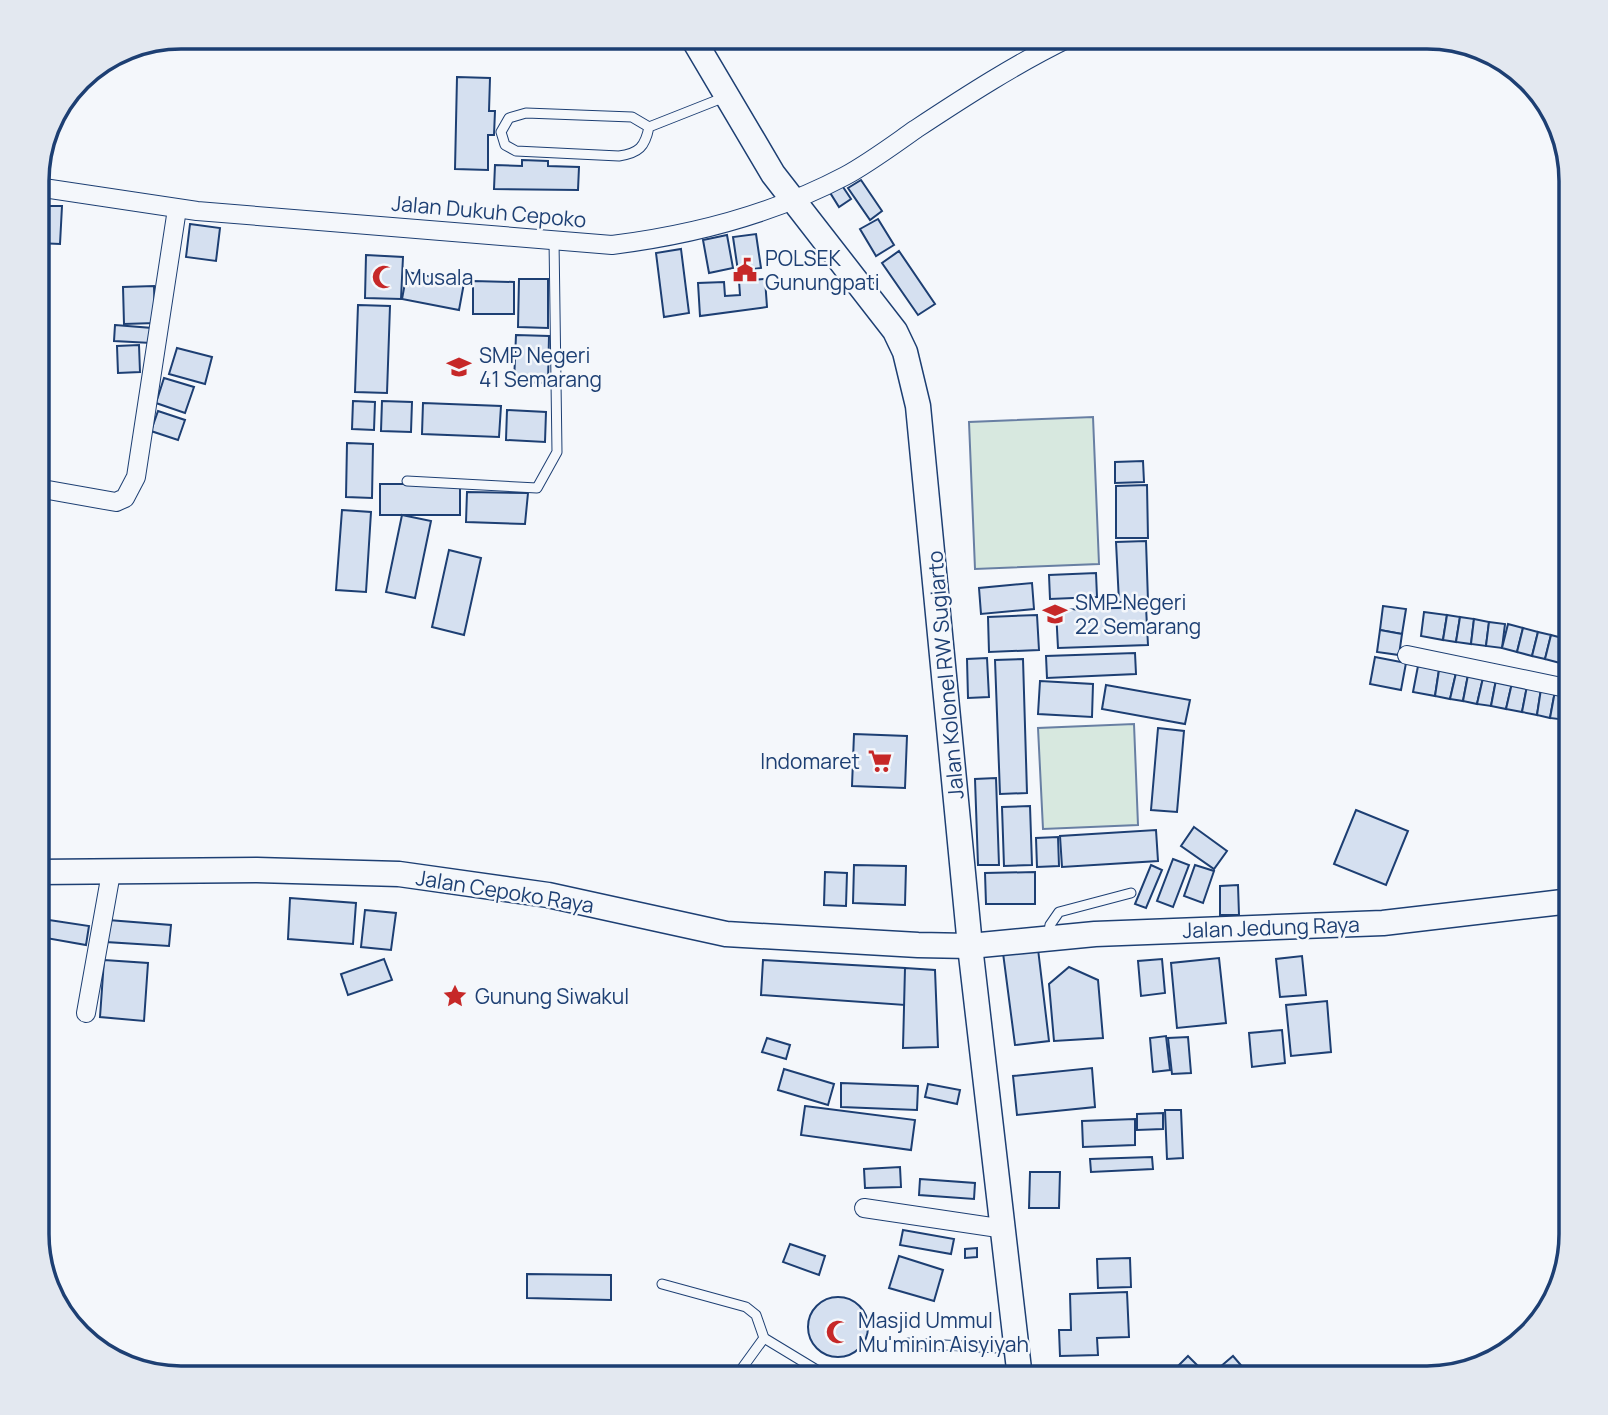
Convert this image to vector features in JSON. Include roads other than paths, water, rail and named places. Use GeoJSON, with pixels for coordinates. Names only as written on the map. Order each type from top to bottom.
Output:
{"type":"FeatureCollection","features":[{"type":"Feature","properties":{"kind":"main road","name":"Jalan Kolonel RW Sugiarto"},"geometry":{"type":"LineString","coordinates":[[699,49],[725,97],[791,201],[895,331],[905,352],[918,406],[970,946],[1005,1229],[1019,1366]]}},
{"type":"Feature","properties":{"kind":"main road","name":"Jalan Cepoko Raya"},"geometry":{"type":"LineString","coordinates":[[49,872],[257,870],[399,874],[548,895],[726,934],[970,946]]}},
{"type":"Feature","properties":{"kind":"main road","name":"Jalan Jedung Raya"},"geometry":{"type":"LineString","coordinates":[[970,946],[1239,927],[1383,923],[1559,902]]}},
{"type":"Feature","properties":{"kind":"street","name":"Jalan Dukuh Cepoko"},"geometry":{"type":"LineString","coordinates":[[49,189],[177,209],[612,245],[663,238],[690,233],[791,201],[846,175],[966,96],[1050,49]]}},
{"type":"Feature","properties":{"kind":"street"},"geometry":{"type":"LineString","coordinates":[[49,490],[116,502],[130,490],[136,477],[177,209]]}},
{"type":"Feature","properties":{"kind":"street"},"geometry":{"type":"LineString","coordinates":[[1407,655],[1559,687]]}},
{"type":"Feature","properties":{"kind":"street"},"geometry":{"type":"LineString","coordinates":[[86,1013],[111,873]]}},
{"type":"Feature","properties":{"kind":"street"},"geometry":{"type":"LineString","coordinates":[[864,1208],[1005,1229]]}},
{"type":"Feature","properties":{"kind":"lane"},"geometry":{"type":"LineString","coordinates":[[649,127],[725,97]]}},
{"type":"Feature","properties":{"kind":"lane"},"geometry":{"type":"LineString","coordinates":[[526,113],[632,117],[649,127],[645,144],[635,153],[619,156],[516,151],[505,145],[502,132],[509,118],[526,113]]}},
{"type":"Feature","properties":{"kind":"lane"},"geometry":{"type":"LineString","coordinates":[[407,481],[537,488],[557,452],[554,240]]}},
{"type":"Feature","properties":{"kind":"lane"},"geometry":{"type":"LineString","coordinates":[[1048,939],[1050,925],[1059,912],[1131,893]]}},
{"type":"Feature","properties":{"kind":"lane"},"geometry":{"type":"LineString","coordinates":[[662,1284],[746,1307],[755,1315],[764,1338],[810,1366]]}},
{"type":"Feature","properties":{"kind":"lane"},"geometry":{"type":"LineString","coordinates":[[744,1366],[764,1338]]}},
{"type":"Feature","properties":{"kind":"lane"},"geometry":{"type":"LineString","coordinates":[[909,1343],[1017,1349]]}},
{"type":"Feature","properties":{"kind":"place","name":"POLSEK Gunungpati"},"geometry":{"type":"Point","coordinates":[745,270]}},
{"type":"Feature","properties":{"kind":"place","name":"Musala"},"geometry":{"type":"Point","coordinates":[384,277]}},
{"type":"Feature","properties":{"kind":"place","name":"SMP Negeri 41 Semarang"},"geometry":{"type":"Point","coordinates":[459,367]}},
{"type":"Feature","properties":{"kind":"place","name":"SMP Negeri 22 Semarang"},"geometry":{"type":"Point","coordinates":[1055,614]}},
{"type":"Feature","properties":{"kind":"place","name":"Indomaret"},"geometry":{"type":"Point","coordinates":[880,761]}},
{"type":"Feature","properties":{"kind":"place","name":"Gunung Siwakul"},"geometry":{"type":"Point","coordinates":[455,996]}},
{"type":"Feature","properties":{"kind":"place","name":"Masjid Ummul Mu'minin Aisyiyah"},"geometry":{"type":"Point","coordinates":[838,1332]}}]}
